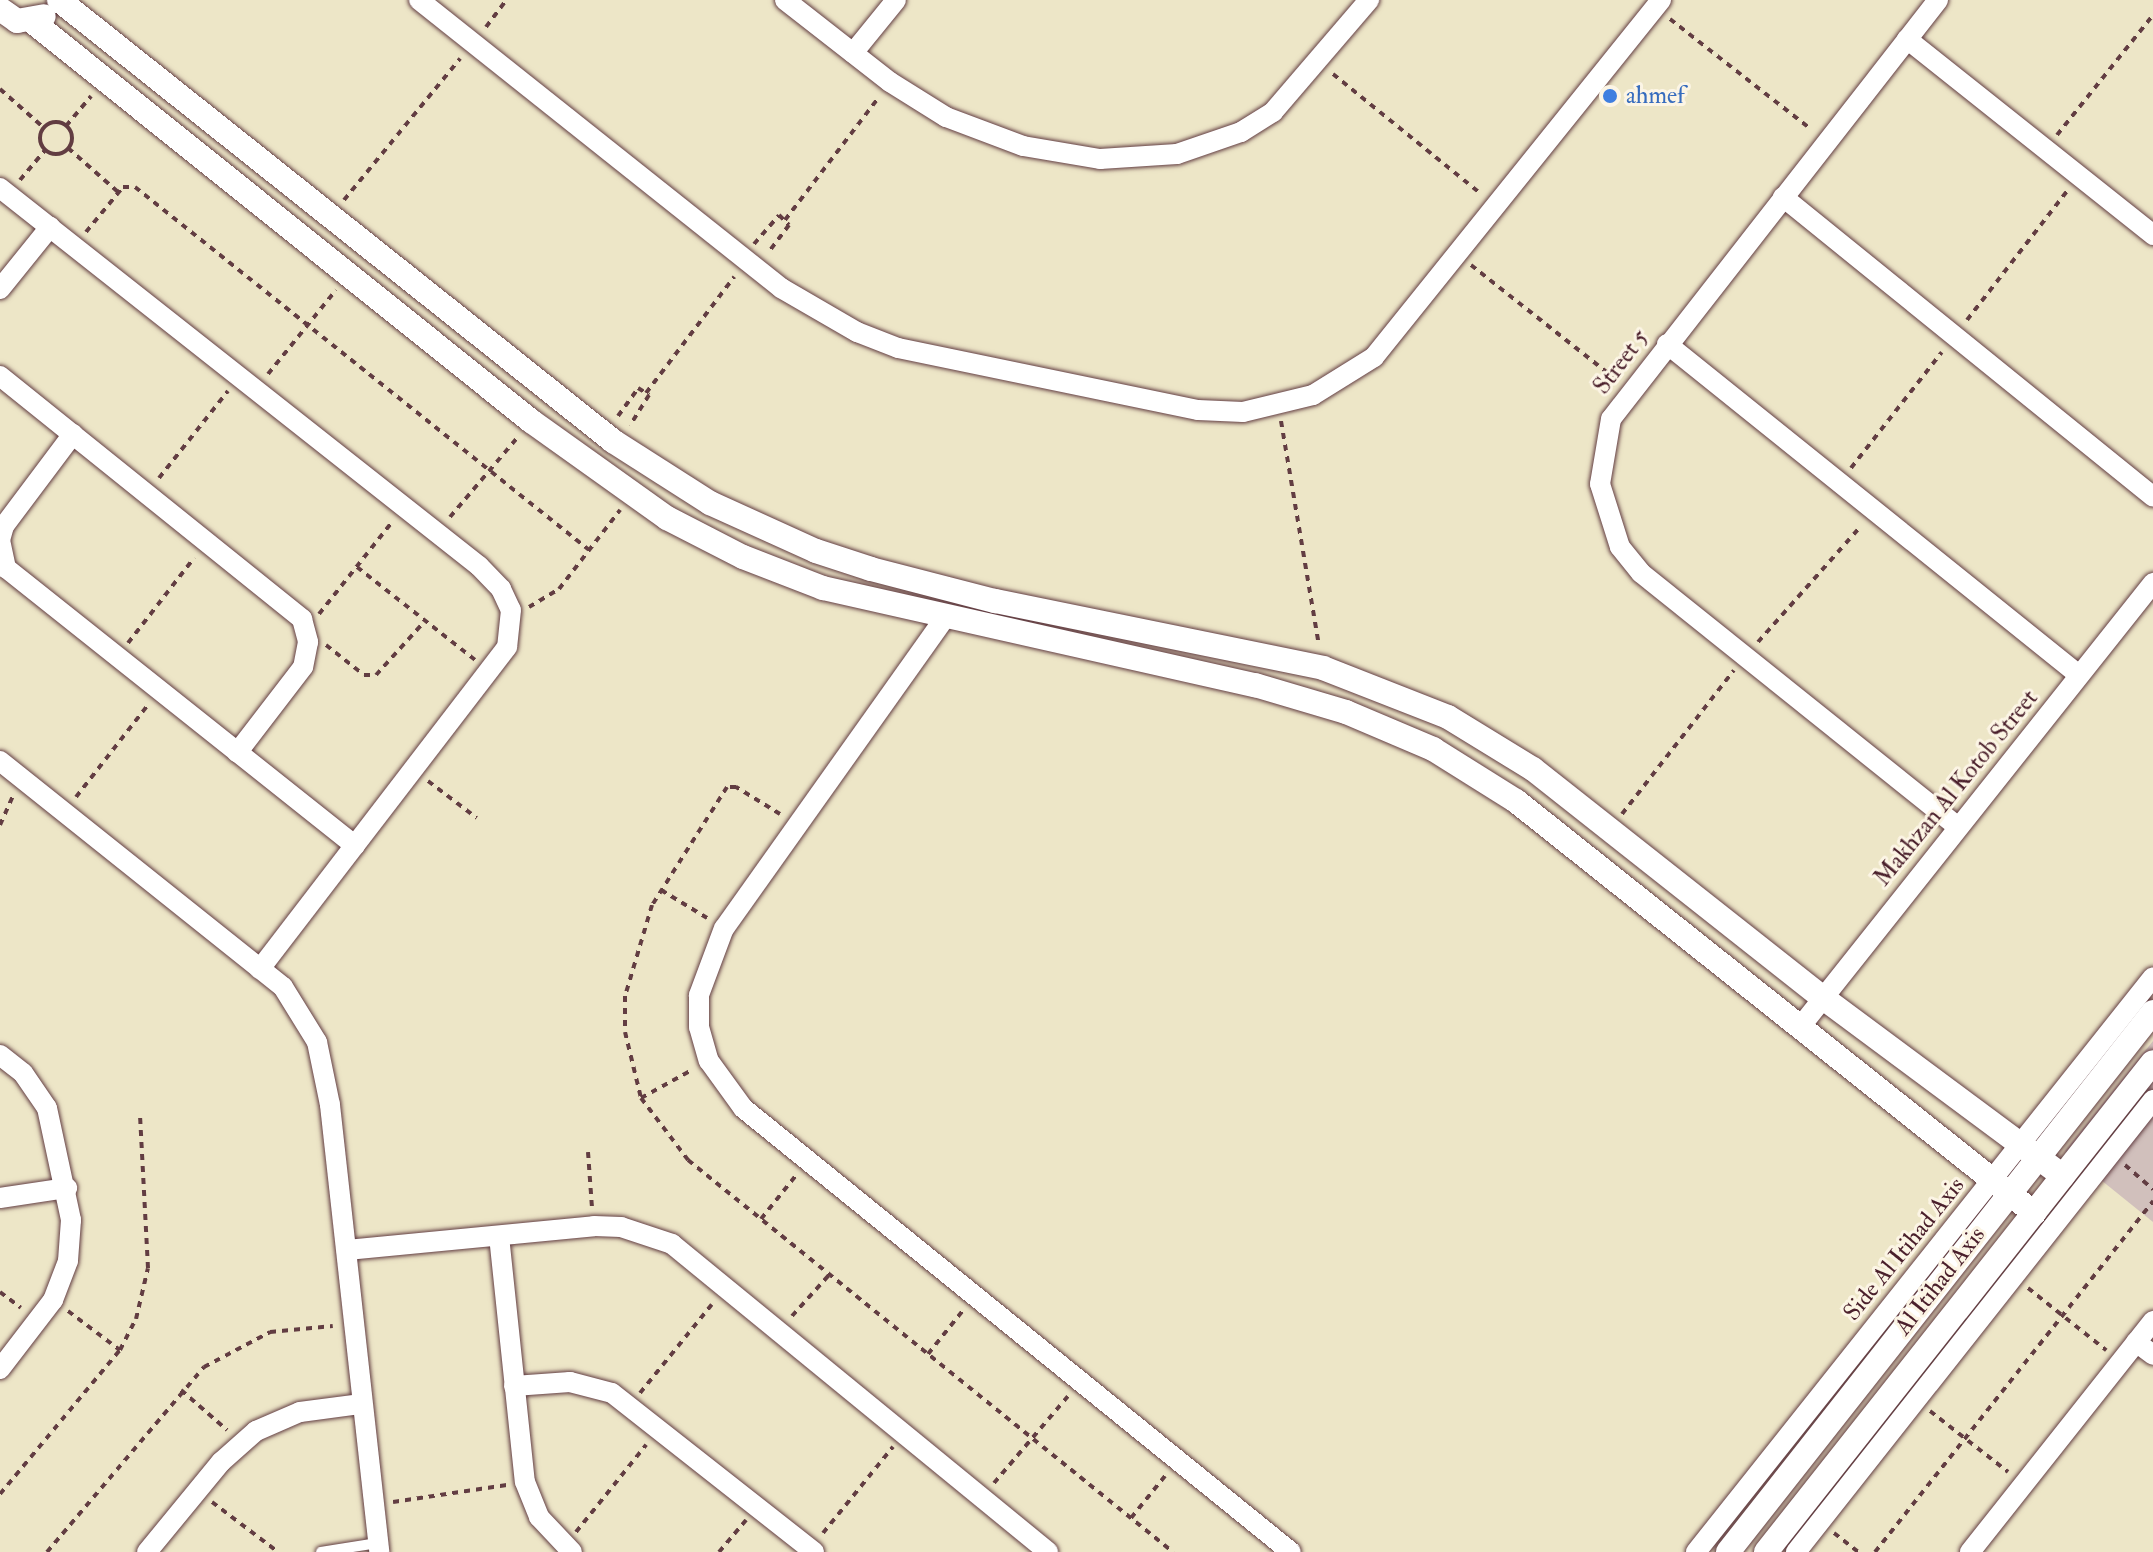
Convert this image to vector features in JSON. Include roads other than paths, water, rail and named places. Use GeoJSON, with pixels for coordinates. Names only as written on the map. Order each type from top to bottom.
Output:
{"type":"FeatureCollection","features":[{"type":"Feature","properties":{"kind":"street"},"geometry":{"type":"LineString","coordinates":[[33,22],[48,13],[57,0],[332,213],[611,439],[710,503],[762,529],[871,569],[995,601],[1323,668],[1448,717],[1533,769],[1822,997],[2063,1176]]}},
{"type":"Feature","properties":{"kind":"street"},"geometry":{"type":"LineString","coordinates":[[419,0],[748,263],[818,311],[898,348],[1198,410],[1279,406],[1335,384],[1374,357],[1460,256],[1658,4]]}},
{"type":"Feature","properties":{"kind":"street"},"geometry":{"type":"LineString","coordinates":[[785,0],[890,82],[986,135],[1062,154],[1139,159],[1177,154],[1241,132],[1273,112],[1369,0]]}},
{"type":"Feature","properties":{"kind":"street"},"geometry":{"type":"LineString","coordinates":[[853,53],[896,0]]}},
{"type":"Feature","properties":{"kind":"street","name":"Street 5"},"geometry":{"type":"LineString","coordinates":[[1938,0],[1611,419],[1602,451],[1602,495],[1620,547],[1641,573],[1958,827]]}},
{"type":"Feature","properties":{"kind":"street"},"geometry":{"type":"LineString","coordinates":[[1,14],[33,22],[531,421],[631,495],[704,539],[784,575],[944,619],[1270,689],[1346,712],[1433,749],[1516,801],[2034,1213]]}},
{"type":"Feature","properties":{"kind":"street"},"geometry":{"type":"LineString","coordinates":[[1907,39],[2153,235]]}},
{"type":"Feature","properties":{"kind":"street"},"geometry":{"type":"LineString","coordinates":[[4,191],[438,533],[493,579],[511,610],[507,647],[260,969]]}},
{"type":"Feature","properties":{"kind":"street"},"geometry":{"type":"LineString","coordinates":[[1783,197],[2153,497]]}},
{"type":"Feature","properties":{"kind":"street"},"geometry":{"type":"LineString","coordinates":[[0,289],[50,227]]}},
{"type":"Feature","properties":{"kind":"street"},"geometry":{"type":"LineString","coordinates":[[1667,344],[2079,675]]}},
{"type":"Feature","properties":{"kind":"street"},"geometry":{"type":"LineString","coordinates":[[0,376],[294,609],[306,630],[303,667],[237,753]]}},
{"type":"Feature","properties":{"kind":"street"},"geometry":{"type":"LineString","coordinates":[[73,434],[4,526],[1,555],[15,579],[355,846]]}},
{"type":"Feature","properties":{"kind":"street","name":"Makhzan Al Kotob Street"},"geometry":{"type":"LineString","coordinates":[[1801,1026],[2153,583]]}},
{"type":"Feature","properties":{"kind":"street"},"geometry":{"type":"LineString","coordinates":[[944,619],[724,928],[699,995],[699,1027],[709,1061],[743,1108],[1291,1552]]}},
{"type":"Feature","properties":{"kind":"street"},"geometry":{"type":"LineString","coordinates":[[0,761],[283,987],[317,1042],[330,1105],[378,1547]]}},
{"type":"Feature","properties":{"kind":"street"},"geometry":{"type":"LineString","coordinates":[[2028,1152],[2153,977]]}},
{"type":"Feature","properties":{"kind":"street","name":"Al Itihad Axis"},"geometry":{"type":"LineString","coordinates":[[1728,1552],[2001,1186],[2153,1012]]}},
{"type":"Feature","properties":{"kind":"street"},"geometry":{"type":"LineString","coordinates":[[0,1055],[23,1073],[47,1108],[67,1188],[71,1241],[53,1300],[0,1369]]}},
{"type":"Feature","properties":{"kind":"street","name":"Al Itihad Axis"},"geometry":{"type":"LineString","coordinates":[[1766,1552],[2153,1062]]}},
{"type":"Feature","properties":{"kind":"street"},"geometry":{"type":"LineString","coordinates":[[1796,1552],[2153,1100]]}},
{"type":"Feature","properties":{"kind":"street","name":"Side Al Itihad Axis"},"geometry":{"type":"LineString","coordinates":[[1696,1552],[2001,1186]]}},
{"type":"Feature","properties":{"kind":"street"},"geometry":{"type":"LineString","coordinates":[[0,1198],[67,1188]]}},
{"type":"Feature","properties":{"kind":"street"},"geometry":{"type":"LineString","coordinates":[[347,1250],[594,1226],[621,1227],[672,1244],[1048,1552]]}},
{"type":"Feature","properties":{"kind":"street"},"geometry":{"type":"LineString","coordinates":[[499,1236],[525,1482],[539,1517],[569,1549]]}},
{"type":"Feature","properties":{"kind":"street"},"geometry":{"type":"LineString","coordinates":[[1970,1552],[2153,1321]]}},
{"type":"Feature","properties":{"kind":"street"},"geometry":{"type":"LineString","coordinates":[[2136,1342],[2153,1355]]}},
{"type":"Feature","properties":{"kind":"street"},"geometry":{"type":"LineString","coordinates":[[514,1386],[591,1386],[630,1404],[812,1550]]}},
{"type":"Feature","properties":{"kind":"street"},"geometry":{"type":"LineString","coordinates":[[147,1552],[241,1442],[277,1419],[361,1404]]}},
{"type":"Feature","properties":{"kind":"lane"},"geometry":{"type":"LineString","coordinates":[[321,1552],[378,1547]]}},
{"type":"Feature","properties":{"kind":"place","name":"ahmef"},"geometry":{"type":"Point","coordinates":[1610,96]}}]}
